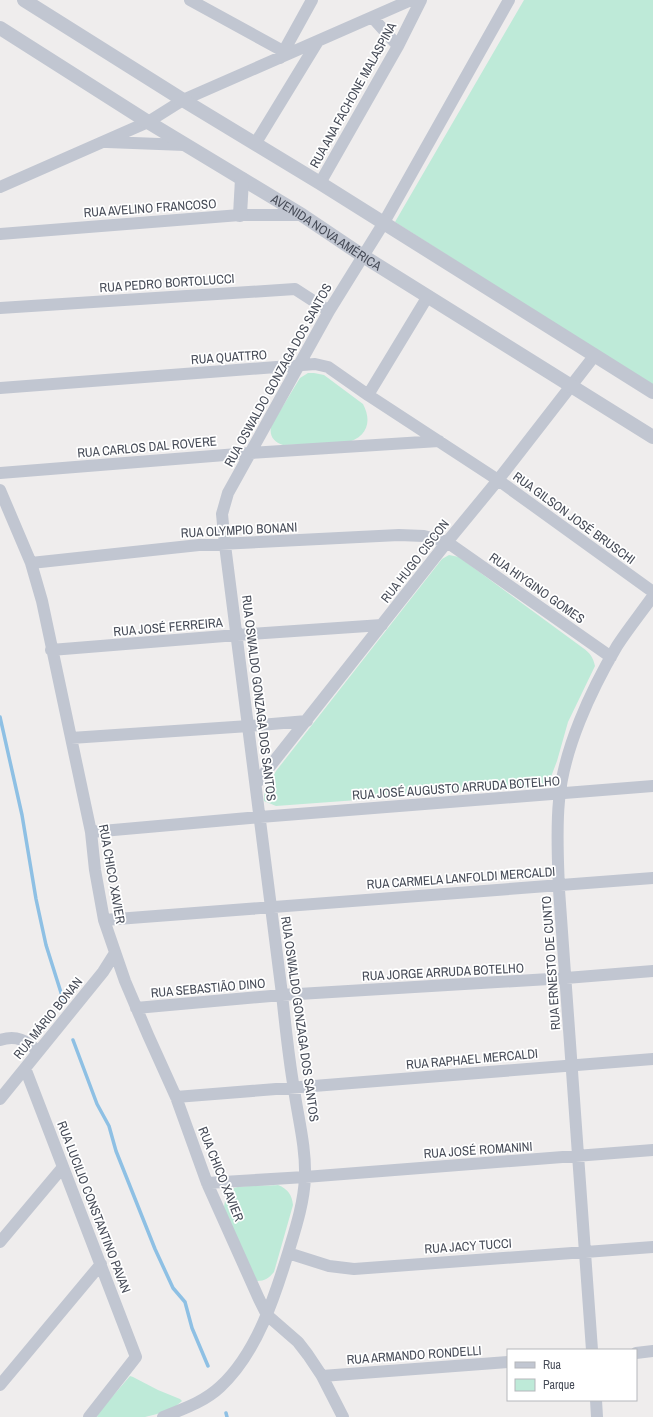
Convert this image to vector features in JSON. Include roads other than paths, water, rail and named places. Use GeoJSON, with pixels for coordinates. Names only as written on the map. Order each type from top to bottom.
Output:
{"type":"FeatureCollection","features":[{"type":"Feature","properties":{"kind":"street"},"geometry":{"type":"LineString","coordinates":[[24,0],[183,100],[320,183],[383,224],[653,392]]}},
{"type":"Feature","properties":{"kind":"street"},"geometry":{"type":"LineString","coordinates":[[190,0],[205,4],[281,54]]}},
{"type":"Feature","properties":{"kind":"street"},"geometry":{"type":"LineString","coordinates":[[281,54],[312,0]]}},
{"type":"Feature","properties":{"kind":"street"},"geometry":{"type":"LineString","coordinates":[[0,187],[148,122],[183,100],[281,54],[318,41],[411,0]]}},
{"type":"Feature","properties":{"kind":"street","name":"RUA ANA FACHONE MALASPINA"},"geometry":{"type":"LineString","coordinates":[[320,183],[398,46],[421,0]]}},
{"type":"Feature","properties":{"kind":"street","name":"RUA OSWALDO GONZAGA DOS SANTOS"},"geometry":{"type":"LineString","coordinates":[[163,1417],[206,1398],[222,1385],[243,1359],[254,1341],[267,1315],[288,1253],[297,1222],[305,1177],[302,1139],[293,1088],[222,514],[228,493],[298,366],[329,311],[383,224],[508,0]]}},
{"type":"Feature","properties":{"kind":"street"},"geometry":{"type":"LineString","coordinates":[[372,17],[398,46]]}},
{"type":"Feature","properties":{"kind":"street","name":"AVENIDA NOVA AMÉRICA"},"geometry":{"type":"LineString","coordinates":[[0,28],[185,145],[302,214],[363,256],[653,437]]}},
{"type":"Feature","properties":{"kind":"street"},"geometry":{"type":"LineString","coordinates":[[255,144],[318,41]]}},
{"type":"Feature","properties":{"kind":"street"},"geometry":{"type":"LineString","coordinates":[[104,142],[185,145]]}},
{"type":"Feature","properties":{"kind":"street"},"geometry":{"type":"LineString","coordinates":[[240,215],[242,179]]}},
{"type":"Feature","properties":{"kind":"street","name":"RUA AVELINO FRANCOSO"},"geometry":{"type":"LineString","coordinates":[[0,234],[240,215],[302,214]]}},
{"type":"Feature","properties":{"kind":"street","name":"RUA PEDRO BORTOLUCCI"},"geometry":{"type":"LineString","coordinates":[[0,308],[294,289],[329,311]]}},
{"type":"Feature","properties":{"kind":"street"},"geometry":{"type":"LineString","coordinates":[[368,396],[428,296]]}},
{"type":"Feature","properties":{"kind":"street","name":"RUA HUGO CISCON"},"geometry":{"type":"LineString","coordinates":[[256,784],[447,542],[498,480],[595,355]]}},
{"type":"Feature","properties":{"kind":"street","name":"RUA QUATTRO"},"geometry":{"type":"LineString","coordinates":[[0,388],[315,364],[328,367],[368,396],[498,480]]}},
{"type":"Feature","properties":{"kind":"street","name":"RUA CARLOS DAL ROVERE"},"geometry":{"type":"LineString","coordinates":[[0,473],[250,453],[439,441]]}},
{"type":"Feature","properties":{"kind":"street","name":"RUA GILSON JOSÉ BRUSCHI"},"geometry":{"type":"LineString","coordinates":[[498,480],[653,592]]}},
{"type":"Feature","properties":{"kind":"street","name":"RUA CHICO XAVIER"},"geometry":{"type":"LineString","coordinates":[[0,490],[32,563],[42,602],[91,832],[95,870],[104,920],[125,981],[176,1097],[207,1183],[267,1315]]}},
{"type":"Feature","properties":{"kind":"street","name":"RUA OLYMPIO BONANI"},"geometry":{"type":"LineString","coordinates":[[32,563],[199,545],[225,545],[399,535],[424,536],[447,542]]}},
{"type":"Feature","properties":{"kind":"street","name":"RUA HIYGINO GOMES"},"geometry":{"type":"LineString","coordinates":[[447,542],[612,657]]}},
{"type":"Feature","properties":{"kind":"street","name":"RUA ERNESTO DE CUNTO"},"geometry":{"type":"LineString","coordinates":[[592,1349],[559,884],[558,829],[560,794],[569,752],[587,705],[618,646],[653,596]]}},
{"type":"Feature","properties":{"kind":"street","name":"RUA JOSÉ FERREIRA"},"geometry":{"type":"LineString","coordinates":[[51,650],[382,625]]}},
{"type":"Feature","properties":{"kind":"street"},"geometry":{"type":"LineString","coordinates":[[71,738],[307,721]]}},
{"type":"Feature","properties":{"kind":"street","name":"RUA JOSÉ AUGUSTO ARRUDA BOTELHO"},"geometry":{"type":"LineString","coordinates":[[91,832],[653,786]]}},
{"type":"Feature","properties":{"kind":"street","name":"RUA CARMELA LANFOLDI MERCALDI"},"geometry":{"type":"LineString","coordinates":[[104,920],[653,878]]}},
{"type":"Feature","properties":{"kind":"street","name":"RUA MÁRIO BONAN"},"geometry":{"type":"LineString","coordinates":[[0,1098],[104,972],[115,953]]}},
{"type":"Feature","properties":{"kind":"street","name":"RUA JORGE ARRUDA BOTELHO"},"geometry":{"type":"LineString","coordinates":[[282,995],[566,978],[653,971]]}},
{"type":"Feature","properties":{"kind":"street","name":"RUA SEBASTIÃO DINO"},"geometry":{"type":"LineString","coordinates":[[136,1008],[282,995]]}},
{"type":"Feature","properties":{"kind":"street"},"geometry":{"type":"LineString","coordinates":[[0,1031],[6,1039],[22,1039],[31,1044],[38,1052]]}},
{"type":"Feature","properties":{"kind":"street","name":"RUA RAPHAEL MERCALDI"},"geometry":{"type":"LineString","coordinates":[[176,1097],[572,1064],[653,1059]]}},
{"type":"Feature","properties":{"kind":"street","name":"RUA LUCILIO CONSTANTINO PAVAN"},"geometry":{"type":"LineString","coordinates":[[25,1068],[136,1357],[90,1417]]}},
{"type":"Feature","properties":{"kind":"street","name":"RUA JOSÉ ROMANINI"},"geometry":{"type":"LineString","coordinates":[[207,1183],[305,1177],[653,1150]]}},
{"type":"Feature","properties":{"kind":"street"},"geometry":{"type":"LineString","coordinates":[[0,1242],[63,1168]]}},
{"type":"Feature","properties":{"kind":"street","name":"RUA JACY TUCCI"},"geometry":{"type":"LineString","coordinates":[[288,1253],[329,1266],[354,1269],[653,1247]]}},
{"type":"Feature","properties":{"kind":"street"},"geometry":{"type":"LineString","coordinates":[[0,1385],[101,1264]]}},
{"type":"Feature","properties":{"kind":"street"},"geometry":{"type":"LineString","coordinates":[[267,1315],[298,1342],[322,1376],[343,1417]]}},
{"type":"Feature","properties":{"kind":"street"},"geometry":{"type":"LineString","coordinates":[[637,1352],[653,1351]]}},
{"type":"Feature","properties":{"kind":"street","name":"RUA ARMANDO RONDELLI"},"geometry":{"type":"LineString","coordinates":[[322,1376],[507,1362]]}},
{"type":"Feature","properties":{"kind":"street"},"geometry":{"type":"LineString","coordinates":[[596,1401],[597,1417]]}},
{"type":"Feature","properties":{"kind":"waterway"},"geometry":{"type":"LineString","coordinates":[[0,717],[22,815],[36,899],[46,945],[63,999]]}},
{"type":"Feature","properties":{"kind":"waterway"},"geometry":{"type":"LineString","coordinates":[[73,1040],[97,1104],[109,1126],[116,1151],[155,1249],[173,1288],[185,1302],[192,1328],[208,1366]]}},
{"type":"Feature","properties":{"kind":"waterway"},"geometry":{"type":"LineString","coordinates":[[226,1413],[227,1417]]}}]}
